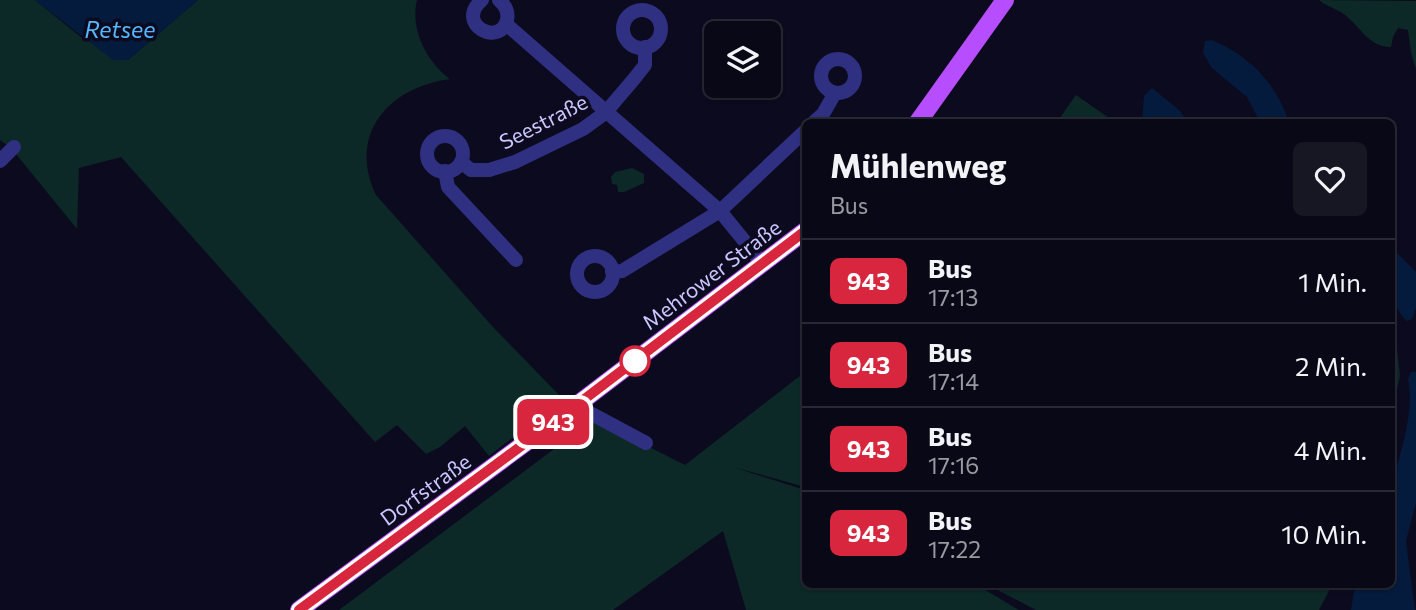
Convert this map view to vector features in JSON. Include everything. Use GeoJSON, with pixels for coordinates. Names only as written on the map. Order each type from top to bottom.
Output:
{"type":"FeatureCollection","features":[{"type":"Feature","properties":{"kind":"main road"},"geometry":{"type":"LineString","coordinates":[[920,119],[1005,0]]}},
{"type":"Feature","properties":{"kind":"main road","name":"Mehrower Straße"},"geometry":{"type":"LineString","coordinates":[[578,404],[802,233]]}},
{"type":"Feature","properties":{"kind":"main road","name":"Dorfstraße"},"geometry":{"type":"LineString","coordinates":[[299,610],[578,404]]}},
{"type":"Feature","properties":{"kind":"street"},"geometry":{"type":"LineString","coordinates":[[482,0],[473,11],[475,23],[483,31],[494,32],[506,24],[507,9],[499,0]]}},
{"type":"Feature","properties":{"kind":"street","name":"Seestraße"},"geometry":{"type":"LineString","coordinates":[[506,24],[720,211],[763,264]]}},
{"type":"Feature","properties":{"kind":"street","name":"Seestraße"},"geometry":{"type":"LineString","coordinates":[[461,162],[471,170],[489,170],[515,162],[583,128],[605,113],[645,65],[645,47]]}},
{"type":"Feature","properties":{"kind":"street"},"geometry":{"type":"LineString","coordinates":[[817,119],[828,107],[835,93]]}},
{"type":"Feature","properties":{"kind":"street"},"geometry":{"type":"LineString","coordinates":[[612,272],[622,271],[720,211],[802,134]]}},
{"type":"Feature","properties":{"kind":"street"},"geometry":{"type":"LineString","coordinates":[[450,137],[460,144],[461,162],[453,170],[445,172],[433,167],[428,157],[429,146],[438,138],[450,137]]}},
{"type":"Feature","properties":{"kind":"street"},"geometry":{"type":"LineString","coordinates":[[0,161],[15,146]]}},
{"type":"Feature","properties":{"kind":"street"},"geometry":{"type":"LineString","coordinates":[[445,172],[448,187],[516,260]]}},
{"type":"Feature","properties":{"kind":"street"},"geometry":{"type":"LineString","coordinates":[[578,404],[590,414],[646,443]]}},
{"type":"Feature","properties":{"kind":"green space"},"geometry":{"type":"Polygon","coordinates":[[[0,0],[35,0],[81,37],[128,60],[198,0],[417,0],[416,22],[422,44],[441,72],[450,79],[409,92],[392,103],[379,117],[367,152],[368,173],[376,195],[493,327],[563,399],[489,456],[465,426],[440,447],[426,454],[397,425],[375,442],[121,157],[79,168],[77,229],[11,148],[0,140],[0,0]]]}},
{"type":"Feature","properties":{"kind":"green space"},"geometry":{"type":"Polygon","coordinates":[[[1319,0],[1416,1],[1416,69],[1408,30],[1398,28],[1391,47],[1382,46],[1369,39],[1346,16],[1319,0]]]}},
{"type":"Feature","properties":{"kind":"green space"},"geometry":{"type":"Polygon","coordinates":[[[1076,95],[1111,119],[1059,119],[1076,95]]]}},
{"type":"Feature","properties":{"kind":"green space"},"geometry":{"type":"Polygon","coordinates":[[[632,168],[644,174],[644,183],[618,192],[611,177],[615,172],[632,168]]]}},
{"type":"Feature","properties":{"kind":"green space"},"geometry":{"type":"Polygon","coordinates":[[[1395,337],[1396,340],[1400,375],[1395,400],[1395,337]]]}},
{"type":"Feature","properties":{"kind":"green space"},"geometry":{"type":"Polygon","coordinates":[[[802,374],[802,486],[733,467],[802,489],[802,588],[982,588],[1019,610],[746,610],[723,531],[613,610],[339,610],[594,419],[685,465],[802,374]]]}},
{"type":"Feature","properties":{"kind":"green space"},"geometry":{"type":"Polygon","coordinates":[[[994,588],[1330,588],[1319,610],[1036,610],[994,588]]]}},
{"type":"Feature","properties":{"kind":"water","name":"Retsee"},"geometry":{"type":"Polygon","coordinates":[[[35,0],[198,0],[128,60],[113,60],[35,0]]]}},
{"type":"Feature","properties":{"kind":"water"},"geometry":{"type":"Polygon","coordinates":[[[1212,40],[1239,54],[1260,72],[1277,95],[1288,119],[1258,119],[1247,97],[1212,68],[1203,53],[1205,41],[1212,40]]]}},
{"type":"Feature","properties":{"kind":"water"},"geometry":{"type":"Polygon","coordinates":[[[1152,88],[1186,119],[1142,119],[1144,96],[1152,88]]]}},
{"type":"Feature","properties":{"kind":"water"},"geometry":{"type":"Polygon","coordinates":[[[1395,251],[1416,272],[1416,308],[1412,319],[1407,321],[1396,305],[1395,251]]]}},
{"type":"Feature","properties":{"kind":"water"},"geometry":{"type":"Polygon","coordinates":[[[1411,372],[1416,372],[1416,503],[1406,541],[1415,610],[1351,610],[1355,588],[1395,588],[1395,474],[1407,423],[1410,393],[1408,379],[1411,372]]]}},
{"type":"Feature","properties":{"kind":"bus line","name":"943"},"geometry":{"type":"LineString","coordinates":[[299,610],[578,404],[802,233]]}}]}
